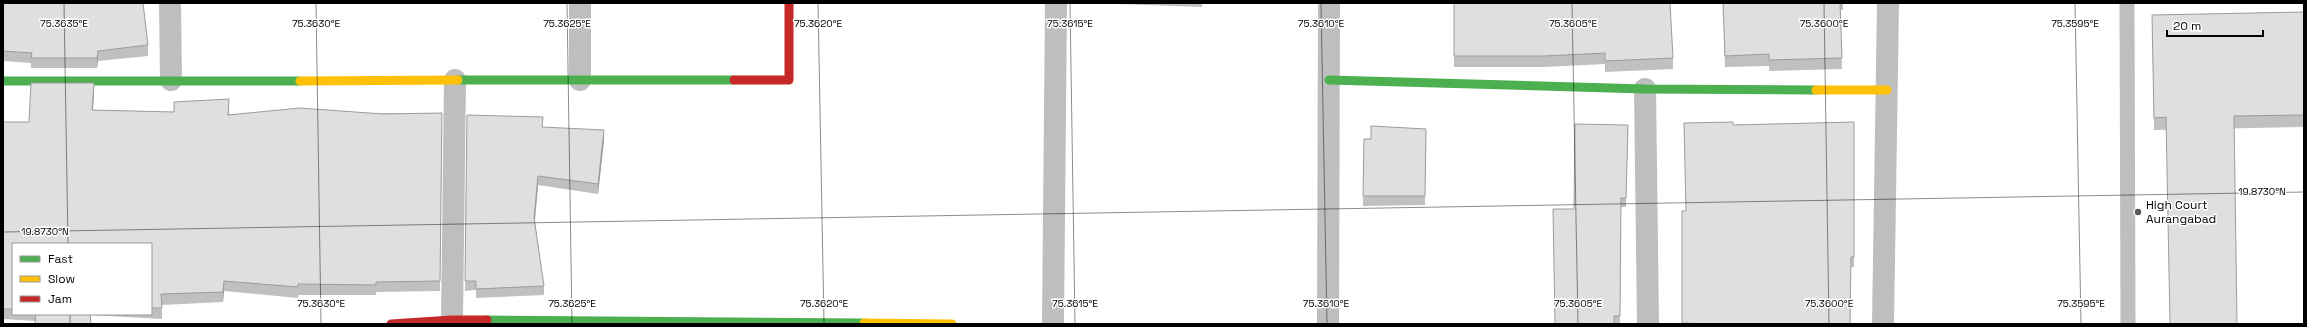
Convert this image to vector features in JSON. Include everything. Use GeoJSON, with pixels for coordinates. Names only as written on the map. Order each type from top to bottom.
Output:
{"type":"FeatureCollection","features":[{"type":"Feature","properties":{"kind":"street"},"geometry":{"type":"LineString","coordinates":[[170,3],[171,80]]}},
{"type":"Feature","properties":{"kind":"street"},"geometry":{"type":"LineString","coordinates":[[580,3],[580,80]]}},
{"type":"Feature","properties":{"kind":"street"},"geometry":{"type":"LineString","coordinates":[[3,81],[789,80],[789,3]]}},
{"type":"Feature","properties":{"kind":"street"},"geometry":{"type":"LineString","coordinates":[[1053,324],[1056,3]]}},
{"type":"Feature","properties":{"kind":"street"},"geometry":{"type":"LineString","coordinates":[[1328,324],[1329,3]]}},
{"type":"Feature","properties":{"kind":"street"},"geometry":{"type":"LineString","coordinates":[[1883,324],[1888,3]]}},
{"type":"Feature","properties":{"kind":"street"},"geometry":{"type":"LineString","coordinates":[[452,320],[455,80]]}},
{"type":"Feature","properties":{"kind":"street"},"geometry":{"type":"LineString","coordinates":[[1329,80],[1645,89],[1887,90]]}},
{"type":"Feature","properties":{"kind":"street"},"geometry":{"type":"LineString","coordinates":[[1645,89],[1648,324]]}},
{"type":"Feature","properties":{"kind":"street"},"geometry":{"type":"LineString","coordinates":[[391,324],[452,320],[527,322],[952,324]]}},
{"type":"Feature","properties":{"kind":"lane"},"geometry":{"type":"LineString","coordinates":[[2126,3],[2128,324]]}},
{"type":"Feature","properties":{"kind":"building"},"geometry":{"type":"Polygon","coordinates":[[[3,3],[143,3],[148,45],[98,51],[97,58],[31,58],[32,53],[3,51],[3,3]]]}},
{"type":"Feature","properties":{"kind":"building"},"geometry":{"type":"Polygon","coordinates":[[[1454,3],[1670,3],[1673,58],[1605,61],[1605,53],[1544,56],[1454,56],[1454,3]]]}},
{"type":"Feature","properties":{"kind":"building"},"geometry":{"type":"Polygon","coordinates":[[[1723,3],[1840,3],[1842,58],[1769,60],[1769,54],[1725,56],[1723,3]]]}},
{"type":"Feature","properties":{"kind":"building"},"geometry":{"type":"Polygon","coordinates":[[[2304,12],[2304,115],[2234,116],[2237,324],[2170,324],[2166,117],[2154,118],[2152,15],[2304,12]]]}},
{"type":"Feature","properties":{"kind":"building"},"geometry":{"type":"Polygon","coordinates":[[[31,83],[94,83],[92,110],[174,112],[174,102],[229,99],[228,115],[300,108],[383,114],[442,113],[440,281],[376,282],[376,285],[298,284],[298,287],[224,281],[223,292],[161,294],[162,308],[152,308],[152,243],[12,243],[12,309],[3,309],[3,122],[29,122],[31,83]]]}},
{"type":"Feature","properties":{"kind":"building"},"geometry":{"type":"Polygon","coordinates":[[[467,115],[543,117],[542,127],[604,130],[598,184],[538,176],[534,218],[544,286],[476,289],[476,281],[465,281],[467,115]]]}},
{"type":"Feature","properties":{"kind":"building"},"geometry":{"type":"Polygon","coordinates":[[[1733,122],[1733,125],[1854,122],[1854,257],[1851,257],[1850,324],[1682,323],[1682,211],[1686,211],[1684,123],[1733,122]]]}},
{"type":"Feature","properties":{"kind":"building"},"geometry":{"type":"Polygon","coordinates":[[[1575,124],[1628,125],[1626,198],[1621,198],[1620,316],[1614,316],[1614,324],[1555,324],[1553,209],[1574,209],[1575,124]]]}},
{"type":"Feature","properties":{"kind":"building"},"geometry":{"type":"Polygon","coordinates":[[[1371,126],[1426,129],[1425,196],[1363,196],[1364,139],[1371,139],[1371,126]]]}},
{"type":"Feature","properties":{"kind":"building"},"geometry":{"type":"Polygon","coordinates":[[[36,315],[90,315],[91,324],[35,324],[36,315]]]}},
{"type":"Feature","properties":{"kind":"traffic: fast"},"geometry":{"type":"LineString","coordinates":[[458,80],[734,80]]}},
{"type":"Feature","properties":{"kind":"traffic: fast"},"geometry":{"type":"LineString","coordinates":[[1329,80],[1645,89],[1816,90]]}},
{"type":"Feature","properties":{"kind":"traffic: fast"},"geometry":{"type":"LineString","coordinates":[[3,81],[300,81]]}},
{"type":"Feature","properties":{"kind":"traffic: fast"},"geometry":{"type":"LineString","coordinates":[[487,320],[864,323]]}},
{"type":"Feature","properties":{"kind":"traffic: slow"},"geometry":{"type":"LineString","coordinates":[[300,81],[458,80]]}},
{"type":"Feature","properties":{"kind":"traffic: slow"},"geometry":{"type":"LineString","coordinates":[[1816,90],[1887,90]]}},
{"type":"Feature","properties":{"kind":"traffic: slow"},"geometry":{"type":"LineString","coordinates":[[864,323],[952,324]]}},
{"type":"Feature","properties":{"kind":"traffic: jam"},"geometry":{"type":"LineString","coordinates":[[734,80],[789,80],[789,3]]}},
{"type":"Feature","properties":{"kind":"traffic: jam"},"geometry":{"type":"LineString","coordinates":[[391,324],[452,320],[487,320]]}},
{"type":"Feature","properties":{"kind":"place","name":"High Court Aurangabad"},"geometry":{"type":"Point","coordinates":[2138,212]}}]}
